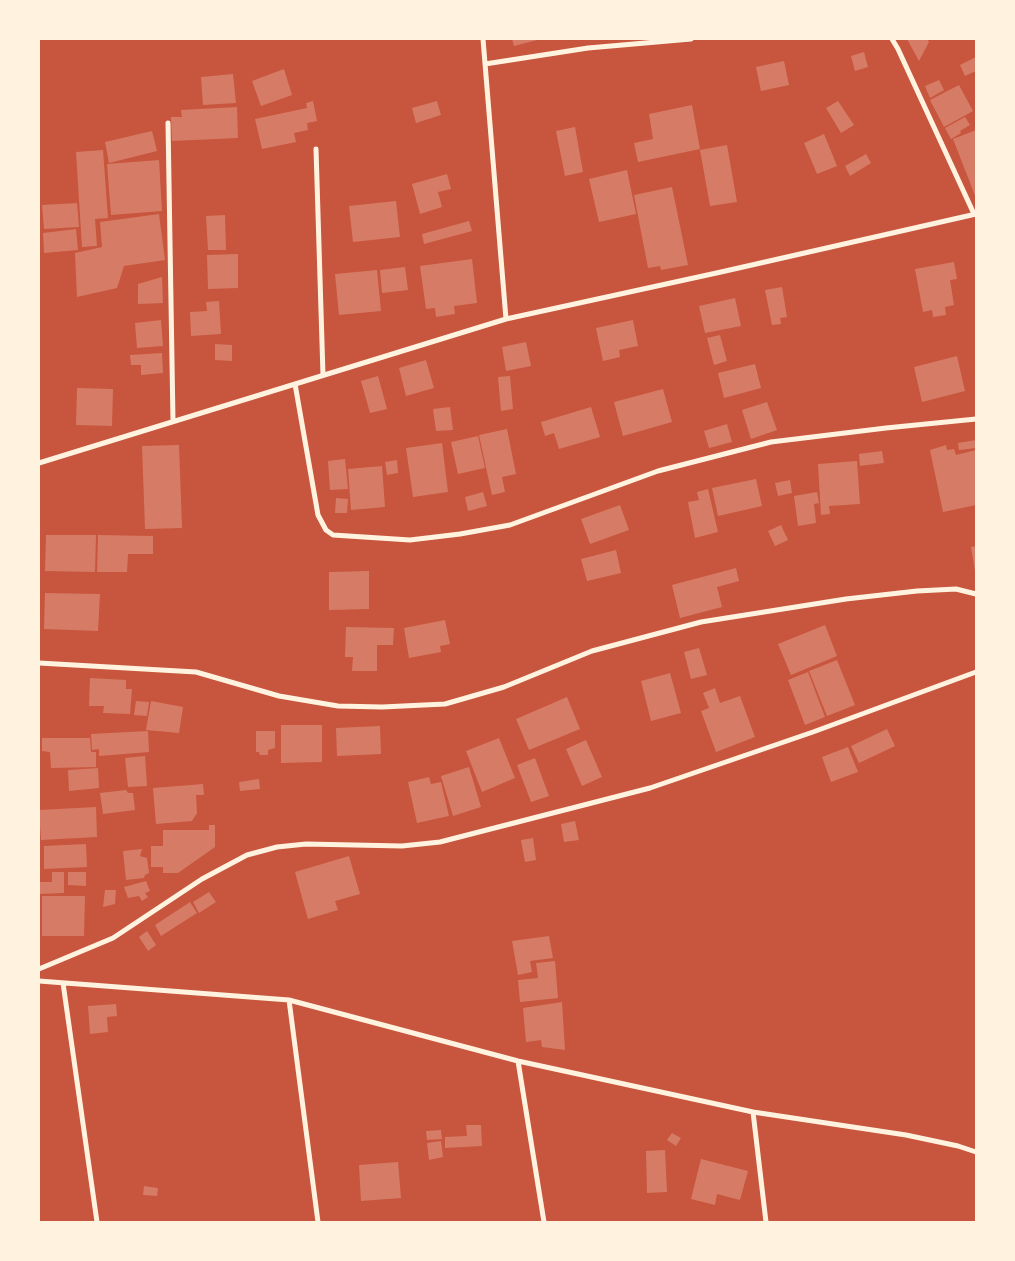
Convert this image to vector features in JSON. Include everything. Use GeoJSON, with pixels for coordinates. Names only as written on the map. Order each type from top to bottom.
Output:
{"type":"FeatureCollection","features":[{"type":"Feature","properties":{"kind":"street"},"geometry":{"type":"LineString","coordinates":[[483,39],[506,318]]}},
{"type":"Feature","properties":{"kind":"street"},"geometry":{"type":"LineString","coordinates":[[485,64],[588,48],[691,39]]}},
{"type":"Feature","properties":{"kind":"street"},"geometry":{"type":"LineString","coordinates":[[39,463],[506,318],[721,272],[975,214],[892,39]]}},
{"type":"Feature","properties":{"kind":"street"},"geometry":{"type":"LineString","coordinates":[[168,123],[173,421]]}},
{"type":"Feature","properties":{"kind":"street"},"geometry":{"type":"LineString","coordinates":[[316,149],[323,376]]}},
{"type":"Feature","properties":{"kind":"street"},"geometry":{"type":"LineString","coordinates":[[295,384],[318,515],[326,530],[333,535],[410,540],[510,525],[658,471],[771,442],[976,419]]}},
{"type":"Feature","properties":{"kind":"street"},"geometry":{"type":"LineString","coordinates":[[39,663],[196,672],[279,696],[338,706],[382,707],[445,704],[504,687],[592,651],[701,622],[846,599],[917,591],[956,589],[976,594]]}},
{"type":"Feature","properties":{"kind":"street"},"geometry":{"type":"LineString","coordinates":[[39,969],[113,938],[202,879],[247,855],[277,847],[306,844],[402,846],[440,842],[476,833],[650,788],[813,732],[976,672]]}},
{"type":"Feature","properties":{"kind":"street"},"geometry":{"type":"LineString","coordinates":[[39,981],[289,1000],[518,1061],[753,1112],[906,1135],[958,1146],[976,1152]]}},
{"type":"Feature","properties":{"kind":"street"},"geometry":{"type":"LineString","coordinates":[[63,983],[97,1222]]}},
{"type":"Feature","properties":{"kind":"street"},"geometry":{"type":"LineString","coordinates":[[289,1000],[318,1222]]}},
{"type":"Feature","properties":{"kind":"street"},"geometry":{"type":"LineString","coordinates":[[518,1061],[544,1222]]}},
{"type":"Feature","properties":{"kind":"street"},"geometry":{"type":"LineString","coordinates":[[753,1112],[766,1222]]}},
{"type":"Feature","properties":{"kind":"building"},"geometry":{"type":"Polygon","coordinates":[[[512,39],[541,39],[514,46],[512,39]]]}},
{"type":"Feature","properties":{"kind":"building"},"geometry":{"type":"Polygon","coordinates":[[[907,39],[927,39],[929,42],[919,61],[907,39]]]}},
{"type":"Feature","properties":{"kind":"building"},"geometry":{"type":"Polygon","coordinates":[[[864,52],[868,67],[855,71],[851,56],[864,52]]]}},
{"type":"Feature","properties":{"kind":"building"},"geometry":{"type":"Polygon","coordinates":[[[976,57],[976,71],[965,76],[960,65],[976,57]]]}},
{"type":"Feature","properties":{"kind":"building"},"geometry":{"type":"Polygon","coordinates":[[[784,61],[789,85],[761,91],[756,67],[784,61]]]}},
{"type":"Feature","properties":{"kind":"building"},"geometry":{"type":"Polygon","coordinates":[[[284,69],[292,95],[261,106],[252,81],[284,69]]]}},
{"type":"Feature","properties":{"kind":"building"},"geometry":{"type":"Polygon","coordinates":[[[233,74],[236,103],[203,105],[201,77],[233,74]]]}},
{"type":"Feature","properties":{"kind":"building"},"geometry":{"type":"Polygon","coordinates":[[[939,80],[944,90],[930,98],[925,86],[939,80]]]}},
{"type":"Feature","properties":{"kind":"building"},"geometry":{"type":"Polygon","coordinates":[[[959,85],[973,111],[944,127],[930,100],[959,85]]]}},
{"type":"Feature","properties":{"kind":"building"},"geometry":{"type":"Polygon","coordinates":[[[313,101],[317,121],[307,123],[308,130],[294,133],[296,142],[262,149],[255,119],[307,108],[306,103],[313,101]]]}},
{"type":"Feature","properties":{"kind":"building"},"geometry":{"type":"Polygon","coordinates":[[[437,101],[441,115],[416,123],[412,108],[437,101]]]}},
{"type":"Feature","properties":{"kind":"building"},"geometry":{"type":"Polygon","coordinates":[[[838,101],[854,125],[841,133],[826,108],[838,101]]]}},
{"type":"Feature","properties":{"kind":"building"},"geometry":{"type":"Polygon","coordinates":[[[692,105],[700,149],[638,162],[634,143],[653,139],[649,114],[692,105]]]}},
{"type":"Feature","properties":{"kind":"building"},"geometry":{"type":"Polygon","coordinates":[[[237,107],[238,138],[172,141],[171,117],[182,117],[181,110],[237,107]]]}},
{"type":"Feature","properties":{"kind":"building"},"geometry":{"type":"Polygon","coordinates":[[[965,117],[970,125],[951,139],[945,128],[965,117]]]}},
{"type":"Feature","properties":{"kind":"building"},"geometry":{"type":"Polygon","coordinates":[[[575,127],[583,172],[565,176],[556,131],[575,127]]]}},
{"type":"Feature","properties":{"kind":"building"},"geometry":{"type":"Polygon","coordinates":[[[976,130],[976,198],[953,139],[976,130]]]}},
{"type":"Feature","properties":{"kind":"building"},"geometry":{"type":"Polygon","coordinates":[[[152,131],[157,151],[109,163],[105,142],[152,131]]]}},
{"type":"Feature","properties":{"kind":"building"},"geometry":{"type":"Polygon","coordinates":[[[824,134],[837,166],[817,174],[804,143],[824,134]]]}},
{"type":"Feature","properties":{"kind":"building"},"geometry":{"type":"Polygon","coordinates":[[[727,145],[737,202],[710,206],[700,150],[727,145]]]}},
{"type":"Feature","properties":{"kind":"building"},"geometry":{"type":"Polygon","coordinates":[[[103,150],[108,218],[95,219],[97,246],[82,247],[76,152],[103,150]]]}},
{"type":"Feature","properties":{"kind":"building"},"geometry":{"type":"Polygon","coordinates":[[[866,154],[871,163],[850,176],[845,166],[866,154]]]}},
{"type":"Feature","properties":{"kind":"building"},"geometry":{"type":"Polygon","coordinates":[[[159,160],[162,211],[111,215],[107,164],[159,160]]]}},
{"type":"Feature","properties":{"kind":"building"},"geometry":{"type":"Polygon","coordinates":[[[627,170],[636,214],[599,222],[589,179],[627,170]]]}},
{"type":"Feature","properties":{"kind":"building"},"geometry":{"type":"Polygon","coordinates":[[[447,174],[451,189],[438,192],[442,207],[420,214],[412,184],[447,174]]]}},
{"type":"Feature","properties":{"kind":"building"},"geometry":{"type":"Polygon","coordinates":[[[672,187],[688,265],[661,270],[660,266],[648,268],[634,195],[672,187]]]}},
{"type":"Feature","properties":{"kind":"building"},"geometry":{"type":"Polygon","coordinates":[[[396,201],[400,237],[353,242],[349,206],[396,201]]]}},
{"type":"Feature","properties":{"kind":"building"},"geometry":{"type":"Polygon","coordinates":[[[77,203],[79,227],[44,229],[42,205],[77,203]]]}},
{"type":"Feature","properties":{"kind":"building"},"geometry":{"type":"Polygon","coordinates":[[[159,214],[165,260],[124,266],[117,288],[77,297],[75,253],[102,247],[100,222],[159,214]]]}},
{"type":"Feature","properties":{"kind":"building"},"geometry":{"type":"Polygon","coordinates":[[[225,215],[226,250],[208,250],[206,216],[225,215]]]}},
{"type":"Feature","properties":{"kind":"building"},"geometry":{"type":"Polygon","coordinates":[[[469,221],[472,231],[424,244],[422,234],[469,221]]]}},
{"type":"Feature","properties":{"kind":"building"},"geometry":{"type":"Polygon","coordinates":[[[76,229],[78,250],[44,253],[43,233],[76,229]]]}},
{"type":"Feature","properties":{"kind":"building"},"geometry":{"type":"Polygon","coordinates":[[[238,254],[238,288],[208,289],[207,255],[238,254]]]}},
{"type":"Feature","properties":{"kind":"building"},"geometry":{"type":"Polygon","coordinates":[[[472,259],[477,303],[454,306],[455,314],[436,317],[435,308],[426,309],[420,266],[472,259]]]}},
{"type":"Feature","properties":{"kind":"building"},"geometry":{"type":"Polygon","coordinates":[[[954,262],[957,279],[950,280],[954,305],[945,307],[946,315],[933,317],[932,310],[923,312],[915,269],[954,262]]]}},
{"type":"Feature","properties":{"kind":"building"},"geometry":{"type":"Polygon","coordinates":[[[405,267],[408,290],[382,293],[380,270],[405,267]]]}},
{"type":"Feature","properties":{"kind":"building"},"geometry":{"type":"Polygon","coordinates":[[[377,270],[381,311],[339,315],[335,274],[377,270]]]}},
{"type":"Feature","properties":{"kind":"building"},"geometry":{"type":"Polygon","coordinates":[[[162,277],[163,303],[138,304],[138,284],[162,277]]]}},
{"type":"Feature","properties":{"kind":"building"},"geometry":{"type":"Polygon","coordinates":[[[782,287],[787,317],[780,318],[781,324],[772,325],[765,290],[782,287]]]}},
{"type":"Feature","properties":{"kind":"building"},"geometry":{"type":"Polygon","coordinates":[[[735,298],[741,326],[705,333],[699,306],[735,298]]]}},
{"type":"Feature","properties":{"kind":"building"},"geometry":{"type":"Polygon","coordinates":[[[219,301],[221,334],[191,336],[190,312],[207,311],[206,302],[219,301]]]}},
{"type":"Feature","properties":{"kind":"building"},"geometry":{"type":"Polygon","coordinates":[[[161,320],[163,346],[137,348],[135,323],[161,320]]]}},
{"type":"Feature","properties":{"kind":"building"},"geometry":{"type":"Polygon","coordinates":[[[633,320],[638,346],[619,350],[620,357],[603,361],[596,328],[633,320]]]}},
{"type":"Feature","properties":{"kind":"building"},"geometry":{"type":"Polygon","coordinates":[[[720,335],[727,361],[714,365],[707,338],[720,335]]]}},
{"type":"Feature","properties":{"kind":"building"},"geometry":{"type":"Polygon","coordinates":[[[526,342],[531,366],[506,371],[502,347],[526,342]]]}},
{"type":"Feature","properties":{"kind":"building"},"geometry":{"type":"Polygon","coordinates":[[[215,344],[232,345],[232,361],[215,360],[215,344]]]}},
{"type":"Feature","properties":{"kind":"building"},"geometry":{"type":"Polygon","coordinates":[[[162,353],[163,373],[141,375],[141,365],[131,365],[130,355],[162,353]]]}},
{"type":"Feature","properties":{"kind":"building"},"geometry":{"type":"Polygon","coordinates":[[[957,356],[965,391],[922,402],[914,367],[957,356]]]}},
{"type":"Feature","properties":{"kind":"building"},"geometry":{"type":"Polygon","coordinates":[[[426,360],[434,388],[406,396],[399,368],[426,360]]]}},
{"type":"Feature","properties":{"kind":"building"},"geometry":{"type":"Polygon","coordinates":[[[755,364],[761,388],[724,398],[718,373],[755,364]]]}},
{"type":"Feature","properties":{"kind":"building"},"geometry":{"type":"Polygon","coordinates":[[[378,376],[387,409],[370,413],[361,381],[378,376]]]}},
{"type":"Feature","properties":{"kind":"building"},"geometry":{"type":"Polygon","coordinates":[[[510,376],[513,409],[501,411],[498,377],[510,376]]]}},
{"type":"Feature","properties":{"kind":"building"},"geometry":{"type":"Polygon","coordinates":[[[77,388],[113,389],[112,426],[76,425],[77,388]]]}},
{"type":"Feature","properties":{"kind":"building"},"geometry":{"type":"Polygon","coordinates":[[[663,389],[672,422],[623,436],[614,402],[663,389]]]}},
{"type":"Feature","properties":{"kind":"building"},"geometry":{"type":"Polygon","coordinates":[[[767,402],[777,430],[751,439],[742,410],[767,402]]]}},
{"type":"Feature","properties":{"kind":"building"},"geometry":{"type":"Polygon","coordinates":[[[450,407],[453,430],[436,431],[433,409],[450,407]]]}},
{"type":"Feature","properties":{"kind":"building"},"geometry":{"type":"Polygon","coordinates":[[[591,407],[600,437],[559,449],[554,433],[545,436],[541,422],[591,407]]]}},
{"type":"Feature","properties":{"kind":"building"},"geometry":{"type":"Polygon","coordinates":[[[727,424],[732,442],[709,448],[704,431],[727,424]]]}},
{"type":"Feature","properties":{"kind":"building"},"geometry":{"type":"Polygon","coordinates":[[[507,429],[516,474],[502,477],[505,492],[492,495],[479,435],[507,429]]]}},
{"type":"Feature","properties":{"kind":"building"},"geometry":{"type":"Polygon","coordinates":[[[478,436],[485,468],[458,474],[451,442],[478,436]]]}},
{"type":"Feature","properties":{"kind":"building"},"geometry":{"type":"Polygon","coordinates":[[[976,440],[976,448],[959,450],[958,443],[976,440]]]}},
{"type":"Feature","properties":{"kind":"building"},"geometry":{"type":"Polygon","coordinates":[[[442,443],[448,492],[413,497],[406,448],[442,443]]]}},
{"type":"Feature","properties":{"kind":"building"},"geometry":{"type":"Polygon","coordinates":[[[179,445],[182,528],[145,529],[142,446],[179,445]]]}},
{"type":"Feature","properties":{"kind":"building"},"geometry":{"type":"Polygon","coordinates":[[[946,445],[947,450],[954,449],[956,455],[976,450],[976,505],[943,512],[930,450],[946,445]]]}},
{"type":"Feature","properties":{"kind":"building"},"geometry":{"type":"Polygon","coordinates":[[[882,451],[884,463],[860,466],[859,454],[882,451]]]}},
{"type":"Feature","properties":{"kind":"building"},"geometry":{"type":"Polygon","coordinates":[[[345,459],[348,489],[330,490],[328,461],[345,459]]]}},
{"type":"Feature","properties":{"kind":"building"},"geometry":{"type":"Polygon","coordinates":[[[397,460],[398,473],[387,475],[385,462],[397,460]]]}},
{"type":"Feature","properties":{"kind":"building"},"geometry":{"type":"Polygon","coordinates":[[[857,461],[860,504],[829,506],[830,514],[821,515],[818,464],[857,461]]]}},
{"type":"Feature","properties":{"kind":"building"},"geometry":{"type":"Polygon","coordinates":[[[382,466],[385,507],[351,510],[348,469],[382,466]]]}},
{"type":"Feature","properties":{"kind":"building"},"geometry":{"type":"Polygon","coordinates":[[[756,479],[762,506],[718,516],[712,488],[756,479]]]}},
{"type":"Feature","properties":{"kind":"building"},"geometry":{"type":"Polygon","coordinates":[[[790,480],[792,493],[778,496],[775,483],[790,480]]]}},
{"type":"Feature","properties":{"kind":"building"},"geometry":{"type":"Polygon","coordinates":[[[708,489],[718,532],[695,538],[688,502],[699,500],[697,492],[708,489]]]}},
{"type":"Feature","properties":{"kind":"building"},"geometry":{"type":"Polygon","coordinates":[[[483,492],[487,506],[468,511],[465,497],[483,492]]]}},
{"type":"Feature","properties":{"kind":"building"},"geometry":{"type":"Polygon","coordinates":[[[817,492],[819,503],[814,504],[816,523],[798,526],[794,496],[817,492]]]}},
{"type":"Feature","properties":{"kind":"building"},"geometry":{"type":"Polygon","coordinates":[[[336,498],[348,499],[347,513],[335,513],[336,498]]]}},
{"type":"Feature","properties":{"kind":"building"},"geometry":{"type":"Polygon","coordinates":[[[620,505],[629,530],[590,544],[581,519],[620,505]]]}},
{"type":"Feature","properties":{"kind":"building"},"geometry":{"type":"Polygon","coordinates":[[[781,525],[788,540],[775,546],[768,531],[781,525]]]}},
{"type":"Feature","properties":{"kind":"building"},"geometry":{"type":"Polygon","coordinates":[[[46,535],[96,535],[95,572],[45,571],[46,535]]]}},
{"type":"Feature","properties":{"kind":"building"},"geometry":{"type":"Polygon","coordinates":[[[98,535],[153,536],[153,554],[128,554],[127,572],[97,572],[98,535]]]}},
{"type":"Feature","properties":{"kind":"building"},"geometry":{"type":"Polygon","coordinates":[[[976,546],[976,571],[975,571],[971,547],[976,546]]]}},
{"type":"Feature","properties":{"kind":"building"},"geometry":{"type":"Polygon","coordinates":[[[616,550],[621,573],[587,581],[581,559],[616,550]]]}},
{"type":"Feature","properties":{"kind":"building"},"geometry":{"type":"Polygon","coordinates":[[[736,568],[739,581],[717,587],[722,607],[680,618],[672,585],[736,568]]]}},
{"type":"Feature","properties":{"kind":"building"},"geometry":{"type":"Polygon","coordinates":[[[369,571],[369,609],[329,610],[329,572],[369,571]]]}},
{"type":"Feature","properties":{"kind":"building"},"geometry":{"type":"Polygon","coordinates":[[[45,593],[100,594],[98,631],[44,629],[45,593]]]}},
{"type":"Feature","properties":{"kind":"building"},"geometry":{"type":"Polygon","coordinates":[[[445,620],[450,644],[440,646],[441,652],[409,658],[404,628],[445,620]]]}},
{"type":"Feature","properties":{"kind":"building"},"geometry":{"type":"Polygon","coordinates":[[[825,625],[837,656],[791,675],[778,644],[825,625]]]}},
{"type":"Feature","properties":{"kind":"building"},"geometry":{"type":"Polygon","coordinates":[[[346,627],[394,628],[393,645],[377,645],[377,671],[352,671],[353,657],[345,657],[346,627]]]}},
{"type":"Feature","properties":{"kind":"building"},"geometry":{"type":"Polygon","coordinates":[[[699,648],[707,675],[691,679],[684,652],[699,648]]]}},
{"type":"Feature","properties":{"kind":"building"},"geometry":{"type":"Polygon","coordinates":[[[837,660],[855,705],[827,716],[809,671],[837,660]]]}},
{"type":"Feature","properties":{"kind":"building"},"geometry":{"type":"Polygon","coordinates":[[[808,672],[825,717],[805,725],[788,680],[808,672]]]}},
{"type":"Feature","properties":{"kind":"building"},"geometry":{"type":"Polygon","coordinates":[[[670,673],[681,713],[651,721],[641,681],[670,673]]]}},
{"type":"Feature","properties":{"kind":"building"},"geometry":{"type":"Polygon","coordinates":[[[90,678],[126,680],[126,689],[132,689],[130,714],[103,713],[104,706],[89,706],[90,678]]]}},
{"type":"Feature","properties":{"kind":"building"},"geometry":{"type":"Polygon","coordinates":[[[715,688],[720,703],[740,696],[755,737],[716,752],[701,711],[709,708],[703,693],[715,688]]]}},
{"type":"Feature","properties":{"kind":"building"},"geometry":{"type":"Polygon","coordinates":[[[567,697],[580,729],[529,750],[516,719],[567,697]]]}},
{"type":"Feature","properties":{"kind":"building"},"geometry":{"type":"Polygon","coordinates":[[[136,701],[149,702],[147,716],[134,715],[136,701]]]}},
{"type":"Feature","properties":{"kind":"building"},"geometry":{"type":"Polygon","coordinates":[[[151,701],[183,707],[179,733],[146,730],[151,701]]]}},
{"type":"Feature","properties":{"kind":"building"},"geometry":{"type":"Polygon","coordinates":[[[281,725],[322,725],[322,762],[281,763],[281,725]]]}},
{"type":"Feature","properties":{"kind":"building"},"geometry":{"type":"Polygon","coordinates":[[[380,726],[381,754],[337,756],[336,728],[380,726]]]}},
{"type":"Feature","properties":{"kind":"building"},"geometry":{"type":"Polygon","coordinates":[[[887,729],[895,746],[859,763],[851,746],[887,729]]]}},
{"type":"Feature","properties":{"kind":"building"},"geometry":{"type":"Polygon","coordinates":[[[148,731],[149,752],[99,756],[99,749],[92,750],[91,734],[148,731]]]}},
{"type":"Feature","properties":{"kind":"building"},"geometry":{"type":"Polygon","coordinates":[[[256,731],[275,731],[275,748],[268,750],[268,755],[260,755],[259,752],[256,752],[256,731]]]}},
{"type":"Feature","properties":{"kind":"building"},"geometry":{"type":"Polygon","coordinates":[[[42,738],[90,738],[91,752],[96,752],[96,767],[51,768],[50,752],[42,751],[42,738]]]}},
{"type":"Feature","properties":{"kind":"building"},"geometry":{"type":"Polygon","coordinates":[[[499,738],[515,778],[482,792],[466,751],[499,738]]]}},
{"type":"Feature","properties":{"kind":"building"},"geometry":{"type":"Polygon","coordinates":[[[586,740],[602,777],[582,786],[566,749],[586,740]]]}},
{"type":"Feature","properties":{"kind":"building"},"geometry":{"type":"Polygon","coordinates":[[[848,747],[858,772],[831,782],[822,757],[848,747]]]}},
{"type":"Feature","properties":{"kind":"building"},"geometry":{"type":"Polygon","coordinates":[[[145,756],[147,786],[128,787],[125,758],[145,756]]]}},
{"type":"Feature","properties":{"kind":"building"},"geometry":{"type":"Polygon","coordinates":[[[535,758],[549,796],[531,802],[517,765],[535,758]]]}},
{"type":"Feature","properties":{"kind":"building"},"geometry":{"type":"Polygon","coordinates":[[[469,767],[481,807],[453,816],[441,776],[469,767]]]}},
{"type":"Feature","properties":{"kind":"building"},"geometry":{"type":"Polygon","coordinates":[[[98,768],[99,788],[69,791],[68,770],[98,768]]]}},
{"type":"Feature","properties":{"kind":"building"},"geometry":{"type":"Polygon","coordinates":[[[429,777],[431,784],[441,782],[449,816],[417,823],[408,782],[429,777]]]}},
{"type":"Feature","properties":{"kind":"building"},"geometry":{"type":"Polygon","coordinates":[[[259,779],[260,789],[240,791],[239,782],[259,779]]]}},
{"type":"Feature","properties":{"kind":"building"},"geometry":{"type":"Polygon","coordinates":[[[203,784],[204,795],[196,795],[197,813],[192,821],[156,824],[153,788],[203,784]]]}},
{"type":"Feature","properties":{"kind":"building"},"geometry":{"type":"Polygon","coordinates":[[[126,790],[128,793],[133,793],[135,810],[103,814],[100,793],[126,790]]]}},
{"type":"Feature","properties":{"kind":"building"},"geometry":{"type":"Polygon","coordinates":[[[96,807],[97,837],[41,840],[39,810],[96,807]]]}},
{"type":"Feature","properties":{"kind":"building"},"geometry":{"type":"Polygon","coordinates":[[[575,821],[579,840],[564,842],[561,824],[575,821]]]}},
{"type":"Feature","properties":{"kind":"building"},"geometry":{"type":"Polygon","coordinates":[[[209,825],[215,825],[215,847],[178,873],[163,873],[163,867],[151,867],[151,846],[163,846],[163,830],[209,830],[209,825]]]}},
{"type":"Feature","properties":{"kind":"building"},"geometry":{"type":"Polygon","coordinates":[[[533,838],[536,860],[525,862],[521,840],[533,838]]]}},
{"type":"Feature","properties":{"kind":"building"},"geometry":{"type":"Polygon","coordinates":[[[86,844],[87,867],[44,869],[44,846],[86,844]]]}},
{"type":"Feature","properties":{"kind":"building"},"geometry":{"type":"Polygon","coordinates":[[[142,849],[140,856],[147,858],[149,873],[144,878],[126,880],[123,851],[142,849]]]}},
{"type":"Feature","properties":{"kind":"building"},"geometry":{"type":"Polygon","coordinates":[[[349,856],[360,894],[335,901],[338,910],[308,919],[295,872],[349,856]]]}},
{"type":"Feature","properties":{"kind":"building"},"geometry":{"type":"Polygon","coordinates":[[[52,872],[64,872],[64,893],[39,894],[39,882],[52,882],[52,872]]]}},
{"type":"Feature","properties":{"kind":"building"},"geometry":{"type":"Polygon","coordinates":[[[68,872],[86,872],[86,886],[68,885],[68,872]]]}},
{"type":"Feature","properties":{"kind":"building"},"geometry":{"type":"Polygon","coordinates":[[[146,881],[150,891],[145,893],[148,897],[142,901],[139,896],[128,898],[124,887],[146,881]]]}},
{"type":"Feature","properties":{"kind":"building"},"geometry":{"type":"Polygon","coordinates":[[[105,890],[116,890],[115,904],[103,907],[105,890]]]}},
{"type":"Feature","properties":{"kind":"building"},"geometry":{"type":"Polygon","coordinates":[[[209,892],[216,902],[199,913],[193,902],[209,892]]]}},
{"type":"Feature","properties":{"kind":"building"},"geometry":{"type":"Polygon","coordinates":[[[42,896],[85,896],[84,936],[42,936],[42,896]]]}},
{"type":"Feature","properties":{"kind":"building"},"geometry":{"type":"Polygon","coordinates":[[[190,902],[197,913],[161,936],[155,925],[190,902]]]}},
{"type":"Feature","properties":{"kind":"building"},"geometry":{"type":"Polygon","coordinates":[[[147,931],[156,945],[148,951],[139,937],[147,931]]]}},
{"type":"Feature","properties":{"kind":"building"},"geometry":{"type":"Polygon","coordinates":[[[549,936],[553,958],[530,961],[532,972],[518,975],[512,941],[549,936]]]}},
{"type":"Feature","properties":{"kind":"building"},"geometry":{"type":"Polygon","coordinates":[[[555,961],[558,998],[520,1002],[518,980],[538,978],[536,963],[555,961]]]}},
{"type":"Feature","properties":{"kind":"building"},"geometry":{"type":"Polygon","coordinates":[[[562,1002],[565,1050],[542,1047],[541,1040],[526,1042],[523,1008],[562,1002]]]}},
{"type":"Feature","properties":{"kind":"building"},"geometry":{"type":"Polygon","coordinates":[[[116,1004],[117,1016],[107,1017],[108,1032],[90,1034],[88,1006],[116,1004]]]}},
{"type":"Feature","properties":{"kind":"building"},"geometry":{"type":"Polygon","coordinates":[[[466,1125],[481,1125],[482,1146],[445,1148],[445,1137],[467,1136],[466,1125]]]}},
{"type":"Feature","properties":{"kind":"building"},"geometry":{"type":"Polygon","coordinates":[[[441,1130],[442,1139],[427,1140],[426,1131],[441,1130]]]}},
{"type":"Feature","properties":{"kind":"building"},"geometry":{"type":"Polygon","coordinates":[[[672,1133],[681,1138],[676,1146],[667,1140],[672,1133]]]}},
{"type":"Feature","properties":{"kind":"building"},"geometry":{"type":"Polygon","coordinates":[[[441,1141],[443,1157],[429,1160],[427,1143],[441,1141]]]}},
{"type":"Feature","properties":{"kind":"building"},"geometry":{"type":"Polygon","coordinates":[[[665,1150],[667,1192],[647,1193],[646,1151],[665,1150]]]}},
{"type":"Feature","properties":{"kind":"building"},"geometry":{"type":"Polygon","coordinates":[[[701,1159],[748,1171],[740,1200],[717,1194],[715,1205],[691,1199],[701,1159]]]}},
{"type":"Feature","properties":{"kind":"building"},"geometry":{"type":"Polygon","coordinates":[[[398,1162],[401,1198],[361,1201],[359,1165],[398,1162]]]}},
{"type":"Feature","properties":{"kind":"building"},"geometry":{"type":"Polygon","coordinates":[[[144,1186],[158,1188],[157,1196],[143,1195],[144,1186]]]}}]}
